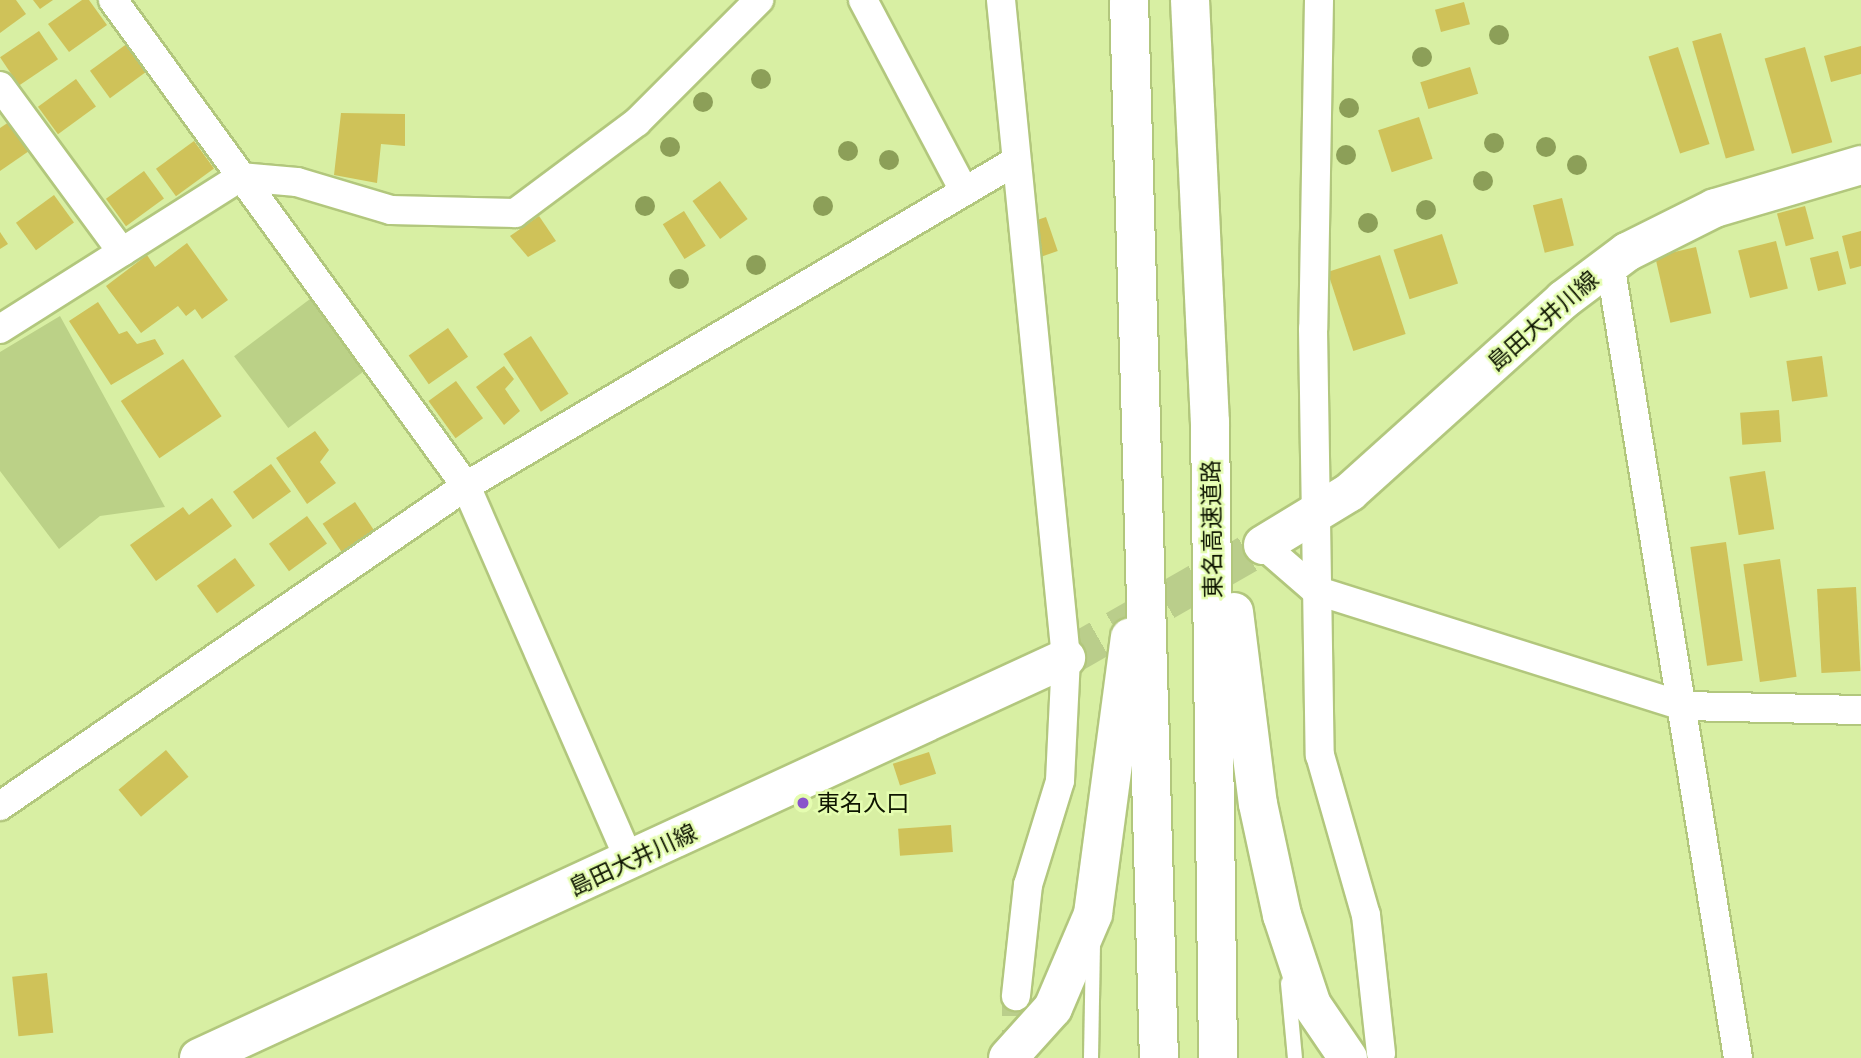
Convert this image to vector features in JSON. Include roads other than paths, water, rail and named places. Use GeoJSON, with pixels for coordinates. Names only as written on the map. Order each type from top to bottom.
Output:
{"type":"FeatureCollection","features":[{"type":"Feature","properties":{"kind":"main road"},"geometry":{"type":"LineString","coordinates":[[1129,0],[1140,238],[1159,1058]]}},
{"type":"Feature","properties":{"kind":"main road","name":"東名高速道路"},"geometry":{"type":"LineString","coordinates":[[1190,0],[1210,422],[1218,1058]]}},
{"type":"Feature","properties":{"kind":"main road","name":"島田大井川線"},"geometry":{"type":"LineString","coordinates":[[1263,545],[1314,516],[1394,455],[1610,263],[1715,208],[1861,165]]}},
{"type":"Feature","properties":{"kind":"main road"},"geometry":{"type":"LineString","coordinates":[[1008,1058],[1053,1007],[1093,914],[1130,639],[1129,374],[1140,238]]}},
{"type":"Feature","properties":{"kind":"main road"},"geometry":{"type":"LineString","coordinates":[[1210,422],[1258,804],[1282,915],[1312,1005],[1365,1056]]}},
{"type":"Feature","properties":{"kind":"main road","name":"島田大井川線"},"geometry":{"type":"LineString","coordinates":[[219,1054],[1066,658]]}},
{"type":"Feature","properties":{"kind":"street"},"geometry":{"type":"LineString","coordinates":[[113,0],[466,486],[630,862]]}},
{"type":"Feature","properties":{"kind":"street"},"geometry":{"type":"LineString","coordinates":[[0,329],[240,177],[297,182],[391,210],[515,213],[637,122],[760,0]]}},
{"type":"Feature","properties":{"kind":"street"},"geometry":{"type":"LineString","coordinates":[[863,0],[964,191]]}},
{"type":"Feature","properties":{"kind":"street"},"geometry":{"type":"LineString","coordinates":[[1001,0],[1066,658],[1060,782],[1028,885],[1016,996]]}},
{"type":"Feature","properties":{"kind":"street"},"geometry":{"type":"LineString","coordinates":[[1319,0],[1314,516],[1320,755],[1366,915],[1365,1056]]}},
{"type":"Feature","properties":{"kind":"street"},"geometry":{"type":"LineString","coordinates":[[0,86],[122,252]]}},
{"type":"Feature","properties":{"kind":"street"},"geometry":{"type":"LineString","coordinates":[[0,806],[466,486],[1016,160]]}},
{"type":"Feature","properties":{"kind":"street"},"geometry":{"type":"LineString","coordinates":[[1610,263],[1684,706],[1738,1058]]}},
{"type":"Feature","properties":{"kind":"street"},"geometry":{"type":"LineString","coordinates":[[1263,545],[1315,590],[1684,706],[1861,709]]}},
{"type":"Feature","properties":{"kind":"lane"},"geometry":{"type":"LineString","coordinates":[[1091,1058],[1093,914]]}},
{"type":"Feature","properties":{"kind":"lane"},"geometry":{"type":"LineString","coordinates":[[1282,915],[1295,1058]]}},
{"type":"Feature","properties":{"kind":"tunnel"},"geometry":{"type":"LineString","coordinates":[[1066,658],[1263,545]]}},
{"type":"Feature","properties":{"kind":"tunnel"},"geometry":{"type":"LineString","coordinates":[[1016,996],[1016,1058]]}},
{"type":"Feature","properties":{"kind":"place","name":"東名入口"},"geometry":{"type":"Point","coordinates":[803,803]}}]}
